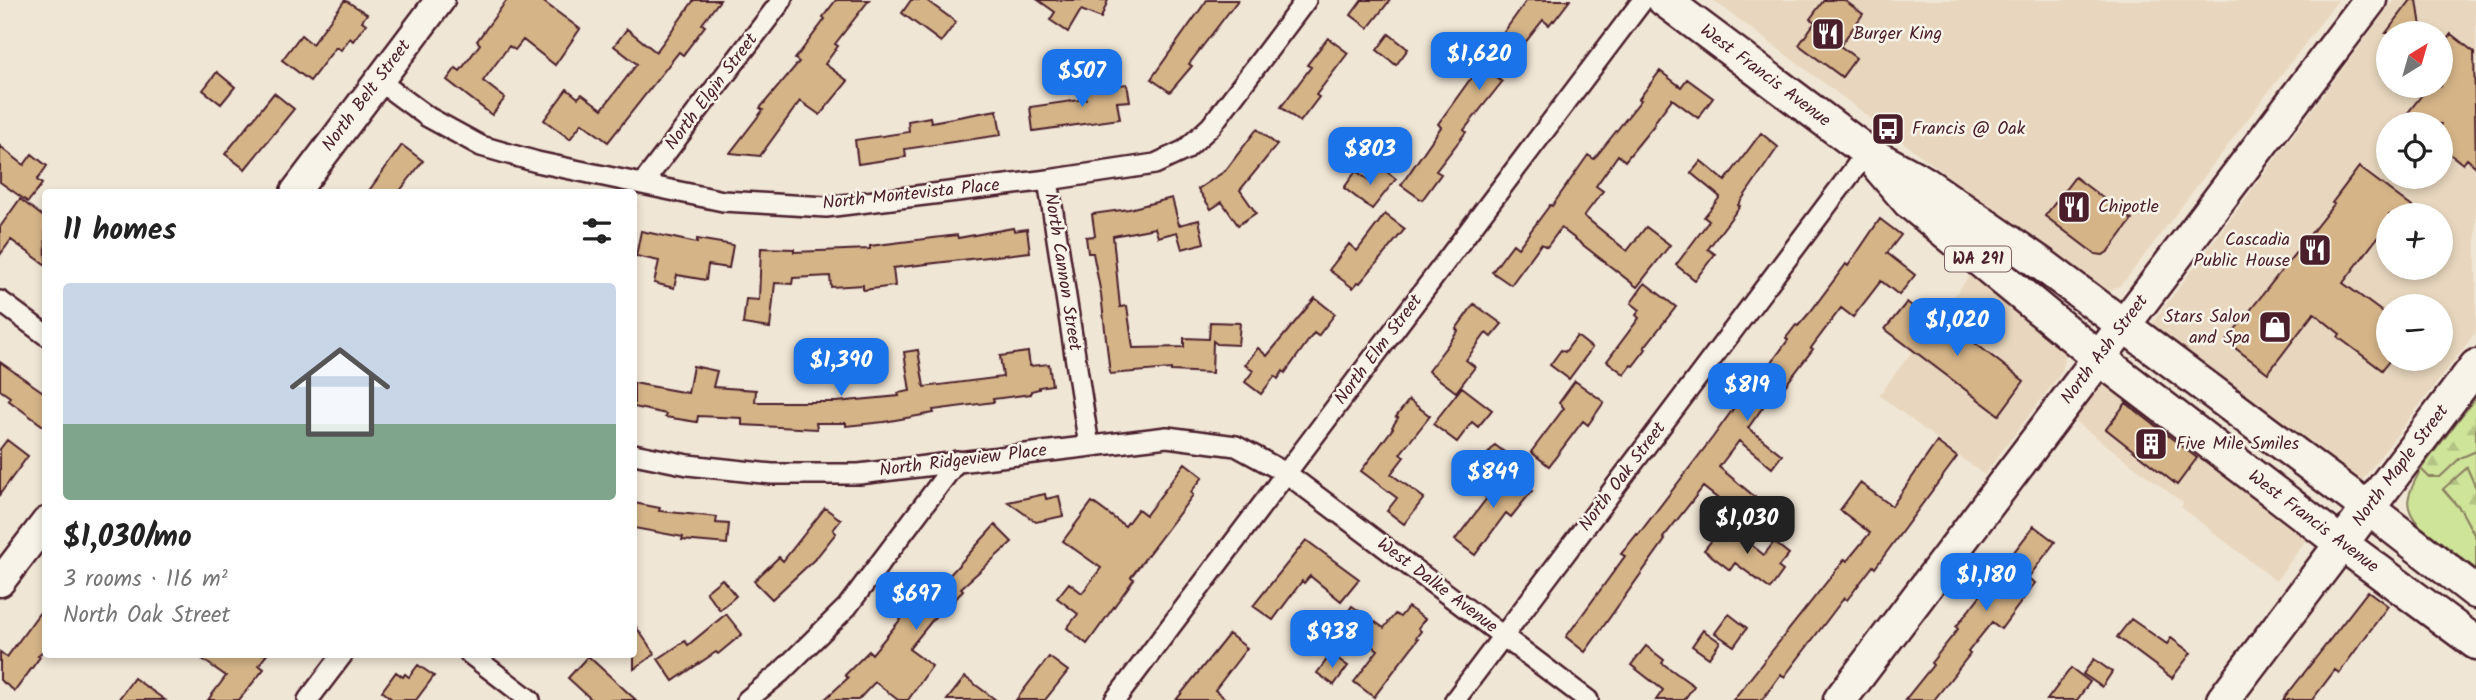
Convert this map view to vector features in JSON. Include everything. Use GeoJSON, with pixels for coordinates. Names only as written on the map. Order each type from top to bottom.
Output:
{"type":"FeatureCollection","features":[{"type":"Feature","properties":{"kind":"main road","name":"West Francis Avenue"},"geometry":{"type":"LineString","coordinates":[[1664,0],[1867,152],[1923,182],[2043,265],[2476,592]]}},
{"type":"Feature","properties":{"kind":"main road","name":"North Ash Street"},"geometry":{"type":"LineString","coordinates":[[1840,700],[2370,0]]}},
{"type":"Feature","properties":{"kind":"main road","name":"West Francis Avenue"},"geometry":{"type":"LineString","coordinates":[[1867,152],[1909,202],[2099,358],[2476,643]]}},
{"type":"Feature","properties":{"kind":"main road","name":"North Maple Street"},"geometry":{"type":"LineString","coordinates":[[2223,700],[2476,366]]}},
{"type":"Feature","properties":{"kind":"street","name":"North Belt Street"},"geometry":{"type":"LineString","coordinates":[[297,189],[440,0]]}},
{"type":"Feature","properties":{"kind":"street","name":"North Elgin Street"},"geometry":{"type":"LineString","coordinates":[[643,183],[782,0]]}},
{"type":"Feature","properties":{"kind":"street","name":"North Cannon Street"},"geometry":{"type":"LineString","coordinates":[[1089,446],[1048,180],[1155,164],[1185,150],[1211,126],[1306,0]]}},
{"type":"Feature","properties":{"kind":"street","name":"North Elm Street"},"geometry":{"type":"LineString","coordinates":[[1115,700],[1643,0]]}},
{"type":"Feature","properties":{"kind":"street","name":"North Montevista Place"},"geometry":{"type":"LineString","coordinates":[[379,81],[428,117],[481,146],[537,162],[723,201],[826,207],[1048,180]]}},
{"type":"Feature","properties":{"kind":"street","name":"North Oak Street"},"geometry":{"type":"LineString","coordinates":[[1455,700],[1867,152]]}},
{"type":"Feature","properties":{"kind":"street"},"geometry":{"type":"LineString","coordinates":[[0,301],[42,332]]}},
{"type":"Feature","properties":{"kind":"street","name":"North Ridgeview Place"},"geometry":{"type":"LineString","coordinates":[[637,455],[688,465],[772,474],[859,474],[1167,437],[1236,446],[1286,473]]}},
{"type":"Feature","properties":{"kind":"street"},"geometry":{"type":"LineString","coordinates":[[747,700],[780,673],[846,607],[957,461]]}},
{"type":"Feature","properties":{"kind":"street","name":"West Dalke Avenue"},"geometry":{"type":"LineString","coordinates":[[1286,473],[1588,700]]}},
{"type":"Feature","properties":{"kind":"street"},"geometry":{"type":"LineString","coordinates":[[0,582],[42,527]]}},
{"type":"Feature","properties":{"kind":"street"},"geometry":{"type":"LineString","coordinates":[[308,700],[340,658]]}},
{"type":"Feature","properties":{"kind":"street"},"geometry":{"type":"LineString","coordinates":[[475,658],[530,700]]}},
{"type":"Feature","properties":{"kind":"shaded area"},"geometry":{"type":"Polygon","coordinates":[[[1713,0],[2338,0],[2128,277],[2110,290],[2091,283],[1713,0]]]}},
{"type":"Feature","properties":{"kind":"shaded area"},"geometry":{"type":"Polygon","coordinates":[[[2394,0],[2476,0],[2476,332],[2453,362],[2453,294],[2376,294],[2376,371],[2446,371],[2359,484],[2150,326],[2376,24],[2376,98],[2454,98],[2454,21],[2378,21],[2394,0]]]}},
{"type":"Feature","properties":{"kind":"shaded area"},"geometry":{"type":"Polygon","coordinates":[[[1971,274],[2056,340],[2065,356],[2062,372],[1984,475],[1879,395],[1971,274]]]}},
{"type":"Feature","properties":{"kind":"shaded area"},"geometry":{"type":"Polygon","coordinates":[[[2105,383],[2309,536],[2276,581],[2181,507],[2183,503],[2072,419],[2095,389],[2105,383]]]}},
{"type":"Feature","properties":{"kind":"green space"},"geometry":{"type":"Polygon","coordinates":[[[2476,397],[2476,451],[2460,458],[2440,477],[2429,477],[2421,469],[2476,397]]]}},
{"type":"Feature","properties":{"kind":"green space"},"geometry":{"type":"Polygon","coordinates":[[[2476,451],[2476,488],[2467,468],[2443,490],[2461,510],[2476,538],[2476,569],[2420,526],[2410,511],[2408,498],[2421,469],[2429,477],[2440,477],[2460,458],[2476,451]]]}},
{"type":"Feature","properties":{"kind":"green space"},"geometry":{"type":"Polygon","coordinates":[[[2467,468],[2476,488],[2476,538],[2461,510],[2443,489],[2467,468]]]}},
{"type":"Feature","properties":{"kind":"building"},"geometry":{"type":"Polygon","coordinates":[[[345,0],[367,14],[362,21],[366,24],[353,41],[350,38],[341,50],[336,47],[310,81],[282,60],[301,35],[312,44],[345,0]]]}},
{"type":"Feature","properties":{"kind":"building"},"geometry":{"type":"Polygon","coordinates":[[[507,0],[541,0],[580,29],[555,65],[523,40],[515,50],[509,46],[483,81],[505,98],[492,115],[447,80],[456,68],[460,71],[480,44],[477,41],[507,0]]]}},
{"type":"Feature","properties":{"kind":"building"},"geometry":{"type":"Polygon","coordinates":[[[694,0],[720,0],[683,55],[679,52],[608,142],[582,123],[570,139],[544,120],[567,89],[578,98],[582,94],[602,109],[637,64],[614,46],[627,29],[656,52],[694,0]]]}},
{"type":"Feature","properties":{"kind":"building"},"geometry":{"type":"Polygon","coordinates":[[[836,0],[869,0],[835,44],[838,46],[825,64],[848,81],[820,115],[800,101],[760,156],[730,153],[763,110],[760,108],[799,62],[795,59],[836,0]]]}},
{"type":"Feature","properties":{"kind":"building"},"geometry":{"type":"Polygon","coordinates":[[[911,0],[926,0],[956,22],[941,42],[902,13],[911,0]]]}},
{"type":"Feature","properties":{"kind":"building"},"geometry":{"type":"Polygon","coordinates":[[[1038,0],[1108,0],[1101,18],[1081,10],[1068,32],[1050,20],[1055,12],[1038,0]]]}},
{"type":"Feature","properties":{"kind":"building"},"geometry":{"type":"Polygon","coordinates":[[[1207,0],[1238,0],[1189,64],[1192,66],[1170,92],[1151,79],[1207,0]]]}},
{"type":"Feature","properties":{"kind":"building"},"geometry":{"type":"Polygon","coordinates":[[[1362,0],[1390,0],[1368,28],[1351,15],[1362,0]]]}},
{"type":"Feature","properties":{"kind":"building"},"geometry":{"type":"Polygon","coordinates":[[[1527,0],[1570,0],[1549,25],[1543,20],[1497,78],[1502,82],[1436,171],[1441,174],[1422,200],[1401,185],[1441,127],[1438,124],[1527,0]]]}},
{"type":"Feature","properties":{"kind":"building","name":"Burger King"},"geometry":{"type":"Polygon","coordinates":[[[1824,0],[1844,0],[1863,14],[1840,46],[1856,58],[1842,77],[1799,45],[1815,22],[1810,19],[1824,0]]]}},
{"type":"Feature","properties":{"kind":"building"},"geometry":{"type":"Polygon","coordinates":[[[2411,0],[2417,0],[2420,21],[2395,21],[2411,0]]]}},
{"type":"Feature","properties":{"kind":"building"},"geometry":{"type":"Polygon","coordinates":[[[1389,34],[1408,49],[1396,65],[1377,50],[1389,34]]]}},
{"type":"Feature","properties":{"kind":"building"},"geometry":{"type":"Polygon","coordinates":[[[2454,36],[2474,52],[2476,167],[2467,159],[2463,164],[2453,156],[2453,112],[2408,112],[2420,98],[2454,98],[2454,36]]]}},
{"type":"Feature","properties":{"kind":"building"},"geometry":{"type":"Polygon","coordinates":[[[1328,38],[1348,53],[1316,95],[1319,97],[1300,122],[1281,107],[1311,67],[1307,65],[1328,38]]]}},
{"type":"Feature","properties":{"kind":"building"},"geometry":{"type":"Polygon","coordinates":[[[1660,71],[1681,87],[1687,79],[1713,98],[1698,118],[1672,99],[1625,161],[1618,155],[1596,186],[1603,191],[1584,216],[1627,251],[1646,227],[1670,245],[1637,287],[1561,228],[1547,247],[1541,244],[1511,285],[1492,272],[1513,244],[1518,248],[1588,155],[1594,159],[1641,100],[1639,99],[1660,71]]]}},
{"type":"Feature","properties":{"kind":"building"},"geometry":{"type":"Polygon","coordinates":[[[217,72],[235,87],[221,104],[203,90],[217,72]]]}},
{"type":"Feature","properties":{"kind":"building"},"geometry":{"type":"Polygon","coordinates":[[[1127,84],[1130,101],[1117,102],[1120,119],[1033,131],[1030,107],[1086,99],[1085,89],[1127,84]]]}},
{"type":"Feature","properties":{"kind":"building"},"geometry":{"type":"Polygon","coordinates":[[[274,93],[294,109],[245,169],[225,154],[274,93]]]}},
{"type":"Feature","properties":{"kind":"building"},"geometry":{"type":"Polygon","coordinates":[[[997,110],[1001,135],[905,149],[906,157],[858,164],[855,140],[909,132],[908,121],[930,117],[931,122],[997,110]]]}},
{"type":"Feature","properties":{"kind":"building"},"geometry":{"type":"Polygon","coordinates":[[[1257,129],[1277,145],[1240,190],[1256,213],[1238,225],[1222,202],[1211,209],[1198,189],[1225,171],[1257,129]]]}},
{"type":"Feature","properties":{"kind":"building"},"geometry":{"type":"Polygon","coordinates":[[[1761,133],[1778,147],[1708,249],[1715,254],[1695,280],[1676,265],[1709,221],[1704,217],[1720,197],[1691,173],[1701,161],[1725,181],[1761,133]]]}},
{"type":"Feature","properties":{"kind":"building"},"geometry":{"type":"Polygon","coordinates":[[[402,145],[423,161],[401,189],[370,189],[402,145]]]}},
{"type":"Feature","properties":{"kind":"building"},"geometry":{"type":"Polygon","coordinates":[[[0,146],[24,165],[32,154],[47,166],[37,180],[42,184],[28,202],[0,182],[0,146]]]}},
{"type":"Feature","properties":{"kind":"building"},"geometry":{"type":"Polygon","coordinates":[[[1381,167],[1396,179],[1372,209],[1344,188],[1356,171],[1370,181],[1381,167]]]}},
{"type":"Feature","properties":{"kind":"building"},"geometry":{"type":"Polygon","coordinates":[[[2359,167],[2376,180],[2376,189],[2388,189],[2407,203],[2376,203],[2376,240],[2343,283],[2376,307],[2376,366],[2338,337],[2340,334],[2314,313],[2268,373],[2226,341],[2334,204],[2332,203],[2359,167]]]}},
{"type":"Feature","properties":{"kind":"building"},"geometry":{"type":"Polygon","coordinates":[[[2075,177],[2132,220],[2103,255],[2095,254],[2045,216],[2075,177]]]}},
{"type":"Feature","properties":{"kind":"building"},"geometry":{"type":"Polygon","coordinates":[[[1172,198],[1179,225],[1199,220],[1204,243],[1182,249],[1177,232],[1158,237],[1155,228],[1113,236],[1120,307],[1127,306],[1133,348],[1184,347],[1184,338],[1209,339],[1210,322],[1240,323],[1238,345],[1217,344],[1213,341],[1212,373],[1171,369],[1110,374],[1101,294],[1093,253],[1088,253],[1086,237],[1095,236],[1092,214],[1129,209],[1172,198]]]}},
{"type":"Feature","properties":{"kind":"building"},"geometry":{"type":"Polygon","coordinates":[[[20,199],[42,216],[42,262],[11,240],[0,255],[0,227],[20,199]]]}},
{"type":"Feature","properties":{"kind":"building"},"geometry":{"type":"Polygon","coordinates":[[[1385,214],[1405,229],[1353,288],[1329,270],[1349,244],[1357,251],[1385,214]]]}},
{"type":"Feature","properties":{"kind":"building"},"geometry":{"type":"Polygon","coordinates":[[[1880,219],[1901,235],[1887,253],[1915,275],[1899,295],[1881,281],[1853,317],[1841,308],[1772,403],[1768,400],[1748,428],[1782,455],[1772,468],[1739,441],[1719,467],[1755,497],[1740,516],[1703,487],[1663,538],[1665,540],[1585,652],[1566,637],[1625,556],[1621,554],[1713,437],[1763,367],[1766,370],[1796,325],[1811,311],[1846,264],[1848,266],[1880,219]]]}},
{"type":"Feature","properties":{"kind":"building"},"geometry":{"type":"Polygon","coordinates":[[[1013,228],[1014,231],[1027,229],[1030,252],[893,268],[895,286],[863,290],[863,285],[831,287],[830,276],[793,278],[792,284],[775,283],[770,328],[743,324],[746,299],[759,300],[761,248],[794,249],[794,252],[870,249],[870,246],[957,235],[958,238],[1013,228]]]}},
{"type":"Feature","properties":{"kind":"building"},"geometry":{"type":"Polygon","coordinates":[[[641,231],[697,243],[697,239],[733,245],[729,268],[708,265],[706,280],[677,275],[674,288],[654,283],[659,261],[637,256],[641,231]]]}},
{"type":"Feature","properties":{"kind":"building"},"geometry":{"type":"Polygon","coordinates":[[[1645,283],[1676,307],[1633,366],[1624,374],[1607,361],[1639,318],[1636,315],[1640,310],[1631,303],[1645,283]]]}},
{"type":"Feature","properties":{"kind":"building"},"geometry":{"type":"Polygon","coordinates":[[[1315,298],[1335,314],[1318,336],[1314,333],[1285,373],[1283,371],[1278,379],[1275,376],[1261,394],[1245,382],[1253,371],[1245,365],[1258,348],[1267,356],[1315,298]]]}},
{"type":"Feature","properties":{"kind":"building"},"geometry":{"type":"Polygon","coordinates":[[[1907,302],[1948,335],[1954,327],[2024,381],[1999,415],[1885,329],[1907,302]]]}},
{"type":"Feature","properties":{"kind":"building"},"geometry":{"type":"Polygon","coordinates":[[[1474,304],[1502,324],[1491,337],[1486,333],[1466,360],[1475,367],[1456,392],[1428,371],[1474,304]]]}},
{"type":"Feature","properties":{"kind":"building"},"geometry":{"type":"Polygon","coordinates":[[[1577,336],[1592,348],[1569,379],[1550,365],[1561,350],[1565,352],[1577,336]]]}},
{"type":"Feature","properties":{"kind":"building"},"geometry":{"type":"Polygon","coordinates":[[[918,350],[924,387],[1003,377],[1000,356],[1028,352],[1030,366],[1049,364],[1052,385],[1039,387],[1031,391],[1031,394],[933,410],[934,413],[884,422],[846,426],[846,423],[816,423],[817,429],[742,425],[742,418],[698,416],[697,422],[665,417],[666,414],[637,408],[637,384],[688,393],[693,366],[717,371],[713,387],[756,390],[755,402],[836,402],[899,396],[898,393],[910,391],[904,352],[918,350]]]}},
{"type":"Feature","properties":{"kind":"building"},"geometry":{"type":"Polygon","coordinates":[[[0,362],[42,391],[42,425],[8,400],[10,397],[0,390],[0,362]]]}},
{"type":"Feature","properties":{"kind":"building"},"geometry":{"type":"Polygon","coordinates":[[[1575,381],[1604,402],[1588,425],[1583,421],[1549,466],[1531,452],[1564,408],[1559,403],[1575,381]]]}},
{"type":"Feature","properties":{"kind":"building"},"geometry":{"type":"Polygon","coordinates":[[[1462,387],[1492,410],[1478,427],[1472,422],[1457,442],[1433,424],[1462,387]]]}},
{"type":"Feature","properties":{"kind":"building"},"geometry":{"type":"Polygon","coordinates":[[[1409,400],[1430,416],[1400,454],[1404,457],[1391,474],[1424,498],[1404,524],[1387,511],[1397,498],[1361,471],[1393,428],[1398,418],[1396,417],[1409,400]]]}},
{"type":"Feature","properties":{"kind":"building","name":"Five Mile Smiles"},"geometry":{"type":"Polygon","coordinates":[[[2126,403],[2197,458],[2177,485],[2106,429],[2126,403]]]}},
{"type":"Feature","properties":{"kind":"building"},"geometry":{"type":"Polygon","coordinates":[[[7,440],[28,456],[0,494],[0,449],[7,440]]]}},
{"type":"Feature","properties":{"kind":"building"},"geometry":{"type":"Polygon","coordinates":[[[1937,442],[1957,457],[1875,568],[1873,566],[1847,600],[1844,598],[1784,677],[1781,674],[1762,700],[1733,700],[1845,559],[1847,561],[1870,533],[1840,510],[1860,483],[1892,506],[1937,442]]]}},
{"type":"Feature","properties":{"kind":"building"},"geometry":{"type":"Polygon","coordinates":[[[1495,445],[1511,457],[1500,472],[1483,460],[1495,445]]]}},
{"type":"Feature","properties":{"kind":"building"},"geometry":{"type":"Polygon","coordinates":[[[1185,463],[1203,477],[1087,644],[1067,628],[1078,614],[1057,598],[1069,583],[1082,593],[1101,568],[1063,541],[1092,502],[1125,526],[1138,509],[1146,515],[1185,463]]]}},
{"type":"Feature","properties":{"kind":"building"},"geometry":{"type":"Polygon","coordinates":[[[1503,469],[1532,491],[1511,517],[1506,513],[1475,555],[1455,540],[1487,498],[1483,495],[1503,469]]]}},
{"type":"Feature","properties":{"kind":"building"},"geometry":{"type":"Polygon","coordinates":[[[1045,494],[1046,499],[1059,496],[1063,516],[1036,522],[1008,502],[1045,494]]]}},
{"type":"Feature","properties":{"kind":"building"},"geometry":{"type":"Polygon","coordinates":[[[637,504],[660,508],[659,511],[717,517],[716,523],[729,524],[727,544],[682,540],[683,537],[637,529],[637,504]]]}},
{"type":"Feature","properties":{"kind":"building"},"geometry":{"type":"Polygon","coordinates":[[[825,508],[841,520],[833,530],[836,533],[816,558],[772,599],[754,581],[779,557],[783,561],[825,508]]]}},
{"type":"Feature","properties":{"kind":"building"},"geometry":{"type":"Polygon","coordinates":[[[1725,524],[1764,555],[1774,542],[1789,554],[1778,567],[1783,571],[1770,589],[1735,563],[1730,570],[1704,550],[1725,524]]]}},
{"type":"Feature","properties":{"kind":"building"},"geometry":{"type":"Polygon","coordinates":[[[995,525],[1012,542],[961,588],[963,590],[943,615],[939,612],[909,649],[932,666],[908,700],[898,700],[875,682],[858,700],[824,700],[848,678],[845,675],[869,651],[872,654],[909,609],[913,612],[943,574],[947,578],[995,525]]]}},
{"type":"Feature","properties":{"kind":"building"},"geometry":{"type":"Polygon","coordinates":[[[2034,526],[2055,542],[2028,578],[2035,583],[2001,629],[1992,622],[1934,700],[1905,700],[1933,665],[1931,663],[1958,629],[1956,627],[2034,526]]]}},
{"type":"Feature","properties":{"kind":"building"},"geometry":{"type":"Polygon","coordinates":[[[1306,540],[1359,579],[1341,601],[1310,576],[1304,583],[1302,581],[1273,620],[1253,606],[1306,540]]]}},
{"type":"Feature","properties":{"kind":"building"},"geometry":{"type":"Polygon","coordinates":[[[722,579],[736,596],[720,610],[706,592],[722,579]]]}},
{"type":"Feature","properties":{"kind":"building"},"geometry":{"type":"Polygon","coordinates":[[[2368,591],[2388,606],[2339,673],[2335,670],[2312,700],[2283,700],[2368,591]]]}},
{"type":"Feature","properties":{"kind":"building"},"geometry":{"type":"Polygon","coordinates":[[[1352,606],[1384,628],[1395,614],[1400,617],[1408,607],[1425,619],[1418,628],[1421,631],[1416,638],[1418,639],[1374,697],[1354,682],[1378,650],[1341,622],[1352,606]]]}},
{"type":"Feature","properties":{"kind":"building"},"geometry":{"type":"Polygon","coordinates":[[[42,609],[42,652],[15,691],[0,680],[0,652],[7,657],[42,609]]]}},
{"type":"Feature","properties":{"kind":"building"},"geometry":{"type":"Polygon","coordinates":[[[726,614],[742,634],[718,654],[716,652],[673,681],[658,659],[685,641],[688,645],[726,614]]]}},
{"type":"Feature","properties":{"kind":"building"},"geometry":{"type":"Polygon","coordinates":[[[1729,614],[1747,628],[1734,646],[1715,633],[1729,614]]]}},
{"type":"Feature","properties":{"kind":"building"},"geometry":{"type":"Polygon","coordinates":[[[2131,619],[2167,644],[2171,638],[2191,653],[2172,678],[2117,637],[2131,619]]]}},
{"type":"Feature","properties":{"kind":"building"},"geometry":{"type":"Polygon","coordinates":[[[637,628],[655,654],[634,669],[634,658],[637,658],[637,628]]]}},
{"type":"Feature","properties":{"kind":"building"},"geometry":{"type":"Polygon","coordinates":[[[1703,630],[1720,642],[1709,658],[1692,646],[1703,630]]]}},
{"type":"Feature","properties":{"kind":"building"},"geometry":{"type":"Polygon","coordinates":[[[1229,634],[1247,648],[1215,690],[1227,700],[1176,700],[1229,634]]]}},
{"type":"Feature","properties":{"kind":"building"},"geometry":{"type":"Polygon","coordinates":[[[1646,646],[1664,660],[1662,663],[1694,686],[1684,700],[1656,700],[1663,690],[1631,665],[1646,646]]]}},
{"type":"Feature","properties":{"kind":"building"},"geometry":{"type":"Polygon","coordinates":[[[1331,654],[1348,666],[1334,685],[1317,673],[1331,654]]]}},
{"type":"Feature","properties":{"kind":"building"},"geometry":{"type":"Polygon","coordinates":[[[1049,657],[1068,671],[1045,700],[1016,700],[1049,657]]]}},
{"type":"Feature","properties":{"kind":"building"},"geometry":{"type":"Polygon","coordinates":[[[201,658],[264,658],[259,665],[264,669],[239,700],[208,700],[226,676],[201,658]]]}},
{"type":"Feature","properties":{"kind":"building"},"geometry":{"type":"Polygon","coordinates":[[[586,658],[590,658],[636,700],[592,700],[568,678],[586,658]]]}},
{"type":"Feature","properties":{"kind":"building"},"geometry":{"type":"Polygon","coordinates":[[[2094,659],[2112,672],[2102,687],[2083,674],[2094,659]]]}},
{"type":"Feature","properties":{"kind":"building"},"geometry":{"type":"Polygon","coordinates":[[[418,665],[434,676],[416,700],[393,700],[382,691],[396,672],[403,677],[405,674],[409,677],[418,665]]]}},
{"type":"Feature","properties":{"kind":"building"},"geometry":{"type":"Polygon","coordinates":[[[2071,668],[2090,682],[2077,700],[2047,700],[2071,668]]]}},
{"type":"Feature","properties":{"kind":"building"},"geometry":{"type":"Polygon","coordinates":[[[965,677],[996,700],[947,700],[965,677]]]}},
{"type":"Feature","properties":{"kind":"building"},"geometry":{"type":"Polygon","coordinates":[[[134,678],[165,700],[118,700],[134,678]]]}},
{"type":"Feature","properties":{"kind":"place","name":"Burger King"},"geometry":{"type":"Point","coordinates":[1828,34]}},
{"type":"Feature","properties":{"kind":"place","name":"Francis @ Oak"},"geometry":{"type":"Point","coordinates":[1888,129]}},
{"type":"Feature","properties":{"kind":"place","name":"Chipotle"},"geometry":{"type":"Point","coordinates":[2074,207]}},
{"type":"Feature","properties":{"kind":"place","name":"Cascadia Public House"},"geometry":{"type":"Point","coordinates":[2315,250]}},
{"type":"Feature","properties":{"kind":"place","name":"Stars Salon and Spa"},"geometry":{"type":"Point","coordinates":[2275,327]}},
{"type":"Feature","properties":{"kind":"place","name":"Five Mile Smiles"},"geometry":{"type":"Point","coordinates":[2151,444]}}]}
